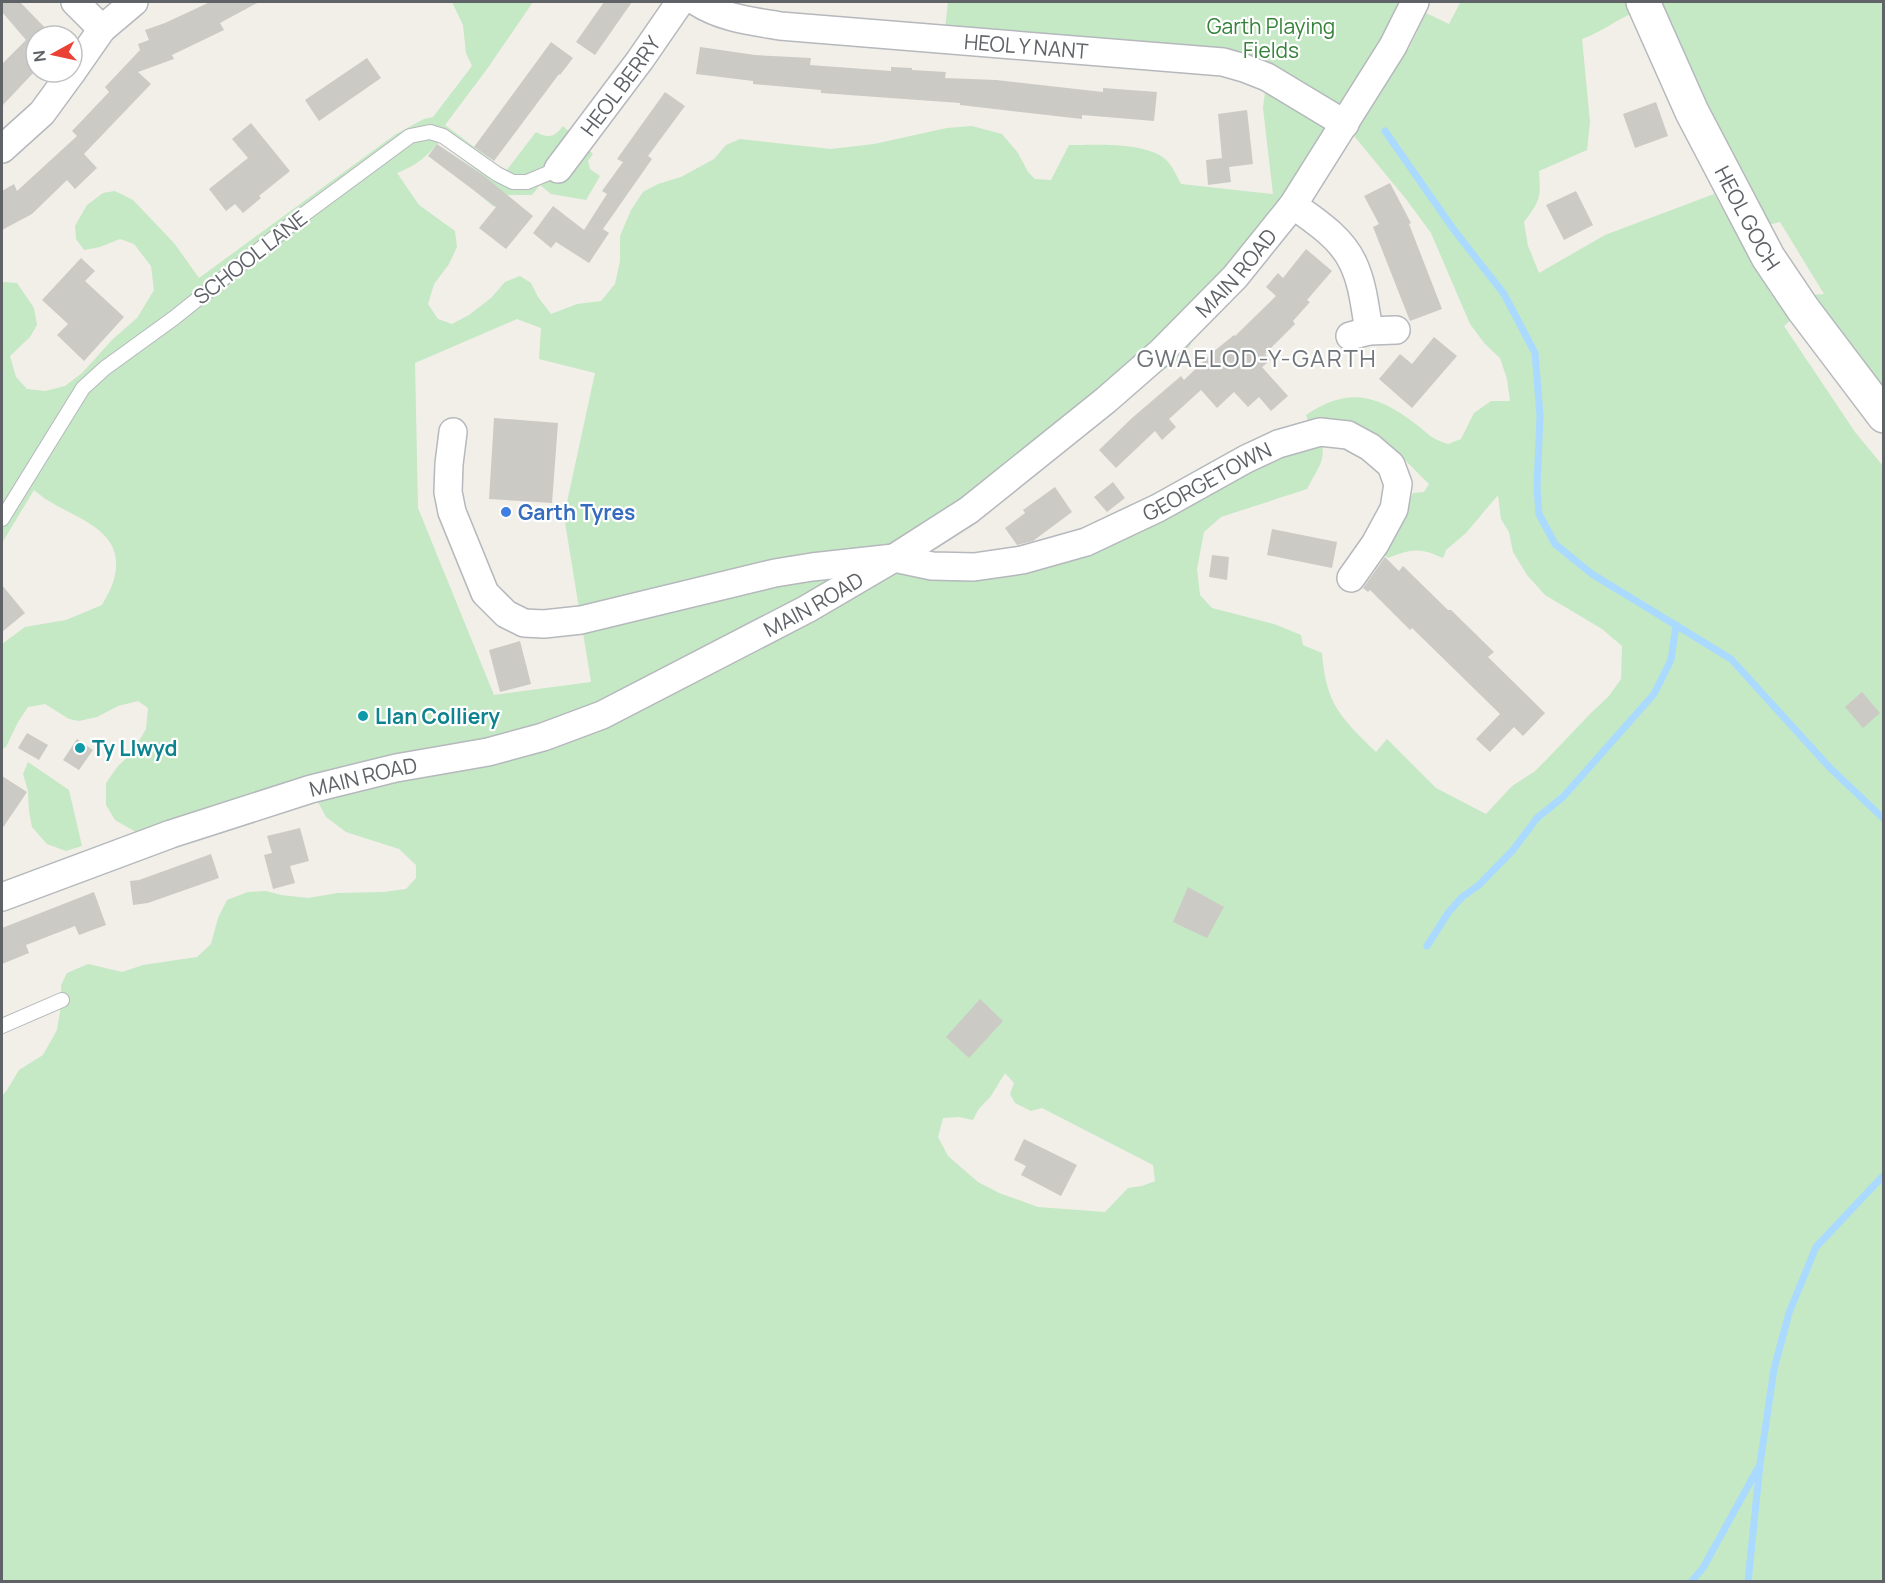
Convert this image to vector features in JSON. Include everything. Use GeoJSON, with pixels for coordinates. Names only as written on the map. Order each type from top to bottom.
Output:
{"type":"FeatureCollection","features":[{"type":"Feature","properties":{"kind":"street"},"geometry":{"type":"LineString","coordinates":[[75,2],[102,29]]}},
{"type":"Feature","properties":{"kind":"street"},"geometry":{"type":"LineString","coordinates":[[84,55],[102,29],[134,2]]}},
{"type":"Feature","properties":{"kind":"street","name":"HEOL BERRY"},"geometry":{"type":"LineString","coordinates":[[558,169],[640,60],[680,2]]}},
{"type":"Feature","properties":{"kind":"street","name":"HEOL Y NANT"},"geometry":{"type":"LineString","coordinates":[[697,2],[709,9],[738,19],[780,26],[1223,62],[1267,77],[1345,124]]}},
{"type":"Feature","properties":{"kind":"street","name":"MAIN ROAD"},"geometry":{"type":"LineString","coordinates":[[2,897],[171,834],[311,789],[396,768],[488,752],[553,733],[602,715],[807,609],[894,558],[978,503],[1079,422],[1161,352],[1235,277],[1293,205],[1393,46],[1415,2]]}},
{"type":"Feature","properties":{"kind":"street","name":"HEOL GOCH"},"geometry":{"type":"LineString","coordinates":[[1643,2],[1692,112],[1768,257],[1803,309],[1884,416]]}},
{"type":"Feature","properties":{"kind":"street"},"geometry":{"type":"LineString","coordinates":[[2,149],[42,113],[63,84]]}},
{"type":"Feature","properties":{"kind":"street"},"geometry":{"type":"LineString","coordinates":[[1293,205],[1341,244],[1353,262],[1372,332]]}},
{"type":"Feature","properties":{"kind":"street"},"geometry":{"type":"LineString","coordinates":[[453,432],[448,464],[448,492],[452,512],[485,593],[506,614],[524,623],[544,624],[581,620],[775,573],[894,558]]}},
{"type":"Feature","properties":{"kind":"street","name":"GEORGETOWN"},"geometry":{"type":"LineString","coordinates":[[894,558],[932,566],[974,567],[1022,560],[1086,542],[1158,508],[1246,459],[1278,444],[1320,432],[1348,435],[1370,447],[1391,465],[1398,484],[1394,509],[1375,544],[1351,578]]}},
{"type":"Feature","properties":{"kind":"lane","name":"SCHOOL LANE"},"geometry":{"type":"LineString","coordinates":[[2,519],[83,388],[105,368],[174,318],[299,218],[410,136],[430,132],[442,136],[497,174],[513,182],[527,182],[558,169]]}},
{"type":"Feature","properties":{"kind":"lane"},"geometry":{"type":"LineString","coordinates":[[2,1026],[62,1000]]}},
{"type":"Feature","properties":{"kind":"green space","name":"Garth Playing Fields"},"geometry":{"type":"Polygon","coordinates":[[[452,2],[533,2],[445,125],[506,171],[536,132],[544,136],[551,136],[563,126],[593,154],[588,161],[590,169],[600,176],[586,200],[551,194],[540,185],[532,195],[503,195],[494,207],[470,187],[480,173],[439,142],[420,161],[397,173],[419,205],[455,231],[457,247],[449,264],[434,284],[428,304],[438,319],[452,324],[469,315],[491,298],[505,282],[520,276],[531,283],[551,314],[577,304],[601,301],[615,284],[620,261],[620,236],[631,210],[643,192],[658,184],[681,177],[714,159],[726,145],[740,139],[831,149],[874,144],[947,128],[972,126],[1002,134],[1035,179],[1051,180],[1069,145],[1108,145],[1137,148],[1161,156],[1171,165],[1181,184],[1273,194],[1263,108],[1267,77],[944,39],[948,2],[1398,2],[1377,50],[1393,46],[1409,49],[1426,13],[1449,24],[1460,3],[1458,2],[1631,2],[1635,12],[1582,39],[1590,122],[1587,150],[1539,171],[1538,199],[1524,222],[1528,246],[1539,273],[1605,235],[1714,194],[1771,294],[1791,320],[1784,326],[1855,432],[1883,466],[1883,1581],[2,1581],[2,1096],[19,1070],[43,1055],[57,1030],[62,1000],[61,985],[67,973],[88,964],[122,972],[143,965],[197,957],[211,944],[218,918],[227,900],[248,892],[266,891],[308,898],[338,893],[406,889],[416,878],[416,865],[399,849],[346,832],[326,817],[311,789],[163,837],[136,832],[115,820],[106,805],[106,783],[118,766],[132,753],[146,729],[148,708],[138,701],[118,706],[97,717],[79,721],[69,719],[45,704],[28,707],[6,747],[2,749],[2,644],[25,627],[66,620],[102,605],[114,579],[116,561],[112,546],[103,534],[91,524],[47,500],[34,490],[2,543],[2,284],[4,282],[17,283],[34,308],[37,325],[30,337],[10,356],[16,377],[27,389],[45,391],[65,386],[82,373],[112,340],[137,318],[154,290],[151,266],[134,244],[120,239],[100,247],[84,250],[76,239],[75,226],[87,205],[103,193],[115,191],[133,200],[174,243],[199,278],[396,134],[424,119],[433,117],[472,66],[466,53],[463,25],[452,2]],[[1345,125],[1283,218],[1273,206],[1269,216],[1191,323],[1191,344],[1182,357],[1162,371],[1106,400],[895,557],[982,557],[1048,539],[1115,516],[1320,432],[1323,450],[1321,462],[1307,489],[1221,517],[1204,532],[1197,569],[1200,595],[1212,608],[1274,624],[1301,635],[1303,645],[1322,653],[1331,698],[1344,719],[1376,752],[1387,739],[1436,788],[1486,814],[1512,786],[1534,772],[1609,696],[1621,679],[1622,646],[1602,629],[1545,595],[1527,575],[1513,552],[1509,532],[1501,519],[1498,495],[1466,533],[1446,550],[1443,558],[1415,550],[1388,558],[1381,552],[1413,493],[1424,492],[1429,484],[1390,446],[1356,423],[1345,420],[1308,421],[1306,415],[1336,400],[1363,398],[1389,407],[1431,436],[1448,444],[1461,439],[1474,413],[1491,401],[1510,401],[1507,379],[1500,358],[1485,344],[1470,324],[1431,233],[1345,125]],[[517,319],[415,363],[418,508],[494,695],[591,682],[564,516],[595,373],[539,359],[541,328],[517,319]],[[1005,1073],[991,1096],[978,1110],[973,1120],[959,1117],[943,1118],[938,1137],[948,1156],[978,1182],[999,1193],[1038,1207],[1105,1212],[1128,1188],[1155,1181],[1153,1165],[1042,1108],[1031,1111],[1015,1103],[1010,1094],[1014,1083],[1005,1073]]]}},
{"type":"Feature","properties":{"kind":"green space"},"geometry":{"type":"Polygon","coordinates":[[[1650,2],[1883,2],[1883,413],[1800,296],[1824,294],[1780,222],[1759,227],[1650,2]]]}},
{"type":"Feature","properties":{"kind":"green space"},"geometry":{"type":"Polygon","coordinates":[[[28,762],[69,790],[82,846],[66,851],[47,844],[32,827],[28,791],[23,774],[28,762]]]}},
{"type":"Feature","properties":{"kind":"building"},"geometry":{"type":"Polygon","coordinates":[[[2,2],[20,2],[41,24],[24,24],[24,38],[2,12],[2,2]]]}},
{"type":"Feature","properties":{"kind":"building"},"geometry":{"type":"Polygon","coordinates":[[[210,2],[259,2],[220,23],[224,30],[172,55],[174,59],[138,72],[151,84],[84,154],[97,168],[75,189],[67,180],[32,214],[2,230],[2,191],[14,184],[17,191],[77,136],[72,131],[109,92],[105,87],[140,50],[138,44],[149,40],[145,30],[210,2]]]}},
{"type":"Feature","properties":{"kind":"building"},"geometry":{"type":"Polygon","coordinates":[[[604,2],[632,2],[595,55],[576,42],[604,2]]]}},
{"type":"Feature","properties":{"kind":"building"},"geometry":{"type":"Polygon","coordinates":[[[24,42],[24,83],[2,106],[2,64],[24,42]]]}},
{"type":"Feature","properties":{"kind":"building"},"geometry":{"type":"Polygon","coordinates":[[[551,42],[573,58],[494,161],[474,147],[551,42]]]}},
{"type":"Feature","properties":{"kind":"building"},"geometry":{"type":"Polygon","coordinates":[[[700,47],[755,55],[811,58],[810,65],[891,71],[891,67],[912,68],[912,70],[946,72],[945,78],[996,80],[1103,92],[1103,88],[1157,92],[1154,121],[1082,115],[1082,119],[960,105],[960,103],[821,93],[821,90],[753,84],[753,81],[696,74],[700,47]]]}},
{"type":"Feature","properties":{"kind":"building"},"geometry":{"type":"Polygon","coordinates":[[[367,58],[381,78],[319,121],[305,100],[367,58]]]}},
{"type":"Feature","properties":{"kind":"building"},"geometry":{"type":"Polygon","coordinates":[[[665,92],[685,106],[648,156],[652,159],[603,229],[609,233],[589,263],[556,242],[551,248],[533,233],[553,206],[584,230],[607,194],[602,191],[623,162],[617,159],[665,92]]]}},
{"type":"Feature","properties":{"kind":"building"},"geometry":{"type":"Polygon","coordinates":[[[1656,102],[1668,136],[1635,148],[1623,114],[1656,102]]]}},
{"type":"Feature","properties":{"kind":"building"},"geometry":{"type":"Polygon","coordinates":[[[1247,110],[1253,164],[1229,167],[1231,182],[1208,185],[1206,160],[1222,158],[1218,114],[1247,110]]]}},
{"type":"Feature","properties":{"kind":"building"},"geometry":{"type":"Polygon","coordinates":[[[251,123],[290,171],[259,196],[261,198],[243,213],[235,204],[226,211],[209,189],[248,158],[232,139],[251,123]]]}},
{"type":"Feature","properties":{"kind":"building"},"geometry":{"type":"Polygon","coordinates":[[[437,144],[483,175],[533,216],[506,249],[479,228],[496,207],[428,156],[437,144]]]}},
{"type":"Feature","properties":{"kind":"building"},"geometry":{"type":"Polygon","coordinates":[[[1390,183],[1411,223],[1409,224],[1442,309],[1410,321],[1373,227],[1379,224],[1364,196],[1390,183]]]}},
{"type":"Feature","properties":{"kind":"building"},"geometry":{"type":"Polygon","coordinates":[[[1576,191],[1593,225],[1564,240],[1546,205],[1576,191]]]}},
{"type":"Feature","properties":{"kind":"building"},"geometry":{"type":"Polygon","coordinates":[[[1306,249],[1332,271],[1307,300],[1310,302],[1293,321],[1295,324],[1265,354],[1271,360],[1262,367],[1288,396],[1271,411],[1259,397],[1248,407],[1234,392],[1217,408],[1201,390],[1169,419],[1176,427],[1162,440],[1155,431],[1116,468],[1099,450],[1181,376],[1184,380],[1213,352],[1235,336],[1276,296],[1266,287],[1278,273],[1283,278],[1306,249]]]}},
{"type":"Feature","properties":{"kind":"building"},"geometry":{"type":"Polygon","coordinates":[[[81,258],[95,271],[85,281],[124,317],[84,361],[57,335],[68,324],[42,300],[81,258]]]}},
{"type":"Feature","properties":{"kind":"building"},"geometry":{"type":"Polygon","coordinates":[[[1434,337],[1457,356],[1412,408],[1379,379],[1400,354],[1412,364],[1434,337]]]}},
{"type":"Feature","properties":{"kind":"building"},"geometry":{"type":"Polygon","coordinates":[[[494,418],[558,423],[552,503],[489,499],[494,418]]]}},
{"type":"Feature","properties":{"kind":"building"},"geometry":{"type":"Polygon","coordinates":[[[1113,482],[1125,498],[1107,512],[1094,497],[1113,482]]]}},
{"type":"Feature","properties":{"kind":"building"},"geometry":{"type":"Polygon","coordinates":[[[1055,487],[1072,512],[1033,541],[1017,545],[1005,528],[1025,513],[1023,510],[1055,487]]]}},
{"type":"Feature","properties":{"kind":"building"},"geometry":{"type":"Polygon","coordinates":[[[1272,529],[1337,542],[1332,568],[1267,555],[1272,529]]]}},
{"type":"Feature","properties":{"kind":"building"},"geometry":{"type":"Polygon","coordinates":[[[1212,555],[1229,557],[1227,580],[1209,577],[1212,555]]]}},
{"type":"Feature","properties":{"kind":"building"},"geometry":{"type":"Polygon","coordinates":[[[1385,557],[1399,571],[1403,566],[1448,610],[1451,610],[1494,652],[1488,657],[1545,713],[1523,736],[1514,727],[1490,752],[1476,739],[1500,714],[1412,628],[1410,630],[1370,590],[1368,592],[1363,588],[1385,557]]]}},
{"type":"Feature","properties":{"kind":"building"},"geometry":{"type":"Polygon","coordinates":[[[2,585],[25,613],[2,632],[2,585]]]}},
{"type":"Feature","properties":{"kind":"building"},"geometry":{"type":"Polygon","coordinates":[[[520,641],[531,684],[500,692],[489,650],[520,641]]]}},
{"type":"Feature","properties":{"kind":"building"},"geometry":{"type":"Polygon","coordinates":[[[1862,692],[1880,713],[1863,728],[1845,707],[1862,692]]]}},
{"type":"Feature","properties":{"kind":"building"},"geometry":{"type":"Polygon","coordinates":[[[27,733],[48,745],[39,760],[18,748],[27,733]]]}},
{"type":"Feature","properties":{"kind":"building","name":"Ty Llwyd"},"geometry":{"type":"Polygon","coordinates":[[[77,739],[93,750],[79,770],[63,760],[77,739]]]}},
{"type":"Feature","properties":{"kind":"building"},"geometry":{"type":"Polygon","coordinates":[[[2,776],[27,792],[2,829],[2,776]]]}},
{"type":"Feature","properties":{"kind":"building"},"geometry":{"type":"Polygon","coordinates":[[[300,828],[309,861],[290,866],[295,883],[273,889],[264,855],[272,853],[267,836],[300,828]]]}},
{"type":"Feature","properties":{"kind":"building"},"geometry":{"type":"Polygon","coordinates":[[[211,854],[219,878],[148,903],[133,905],[130,881],[139,880],[211,854]]]}},
{"type":"Feature","properties":{"kind":"building"},"geometry":{"type":"Polygon","coordinates":[[[1188,887],[1224,907],[1207,938],[1173,922],[1188,887]]]}},
{"type":"Feature","properties":{"kind":"building"},"geometry":{"type":"Polygon","coordinates":[[[94,892],[106,925],[79,935],[75,926],[26,945],[29,953],[2,964],[2,928],[94,892]]]}},
{"type":"Feature","properties":{"kind":"building"},"geometry":{"type":"Polygon","coordinates":[[[980,999],[1003,1021],[969,1058],[946,1037],[980,999]]]}},
{"type":"Feature","properties":{"kind":"building"},"geometry":{"type":"Polygon","coordinates":[[[1024,1139],[1077,1165],[1061,1196],[1021,1175],[1026,1166],[1014,1160],[1024,1139]]]}},
{"type":"Feature","properties":{"kind":"waterway"},"geometry":{"type":"LineString","coordinates":[[1385,131],[1454,230],[1504,294],[1535,353],[1540,415],[1537,488],[1539,514],[1555,544],[1592,574],[1731,659],[1830,768],[1884,819]]}},
{"type":"Feature","properties":{"kind":"waterway"},"geometry":{"type":"LineString","coordinates":[[1427,946],[1448,913],[1462,897],[1479,885],[1513,850],[1537,818],[1563,797],[1654,694],[1671,660],[1676,625]]}},
{"type":"Feature","properties":{"kind":"waterway"},"geometry":{"type":"LineString","coordinates":[[1748,1582],[1760,1464],[1774,1369],[1789,1313],[1816,1247],[1884,1175]]}},
{"type":"Feature","properties":{"kind":"waterway"},"geometry":{"type":"LineString","coordinates":[[1691,1582],[1703,1568],[1758,1468]]}},
{"type":"Feature","properties":{"kind":"place","name":"Garth Tyres"},"geometry":{"type":"Point","coordinates":[506,512]}},
{"type":"Feature","properties":{"kind":"place","name":"Llan Colliery"},"geometry":{"type":"Point","coordinates":[363,716]}},
{"type":"Feature","properties":{"kind":"place","name":"Ty Llwyd"},"geometry":{"type":"Point","coordinates":[80,748]}},
{"type":"Feature","properties":{"kind":"district","name":"GWAELOD-Y-GARTH"},"geometry":{"type":"Point","coordinates":[1257,357]}}]}
